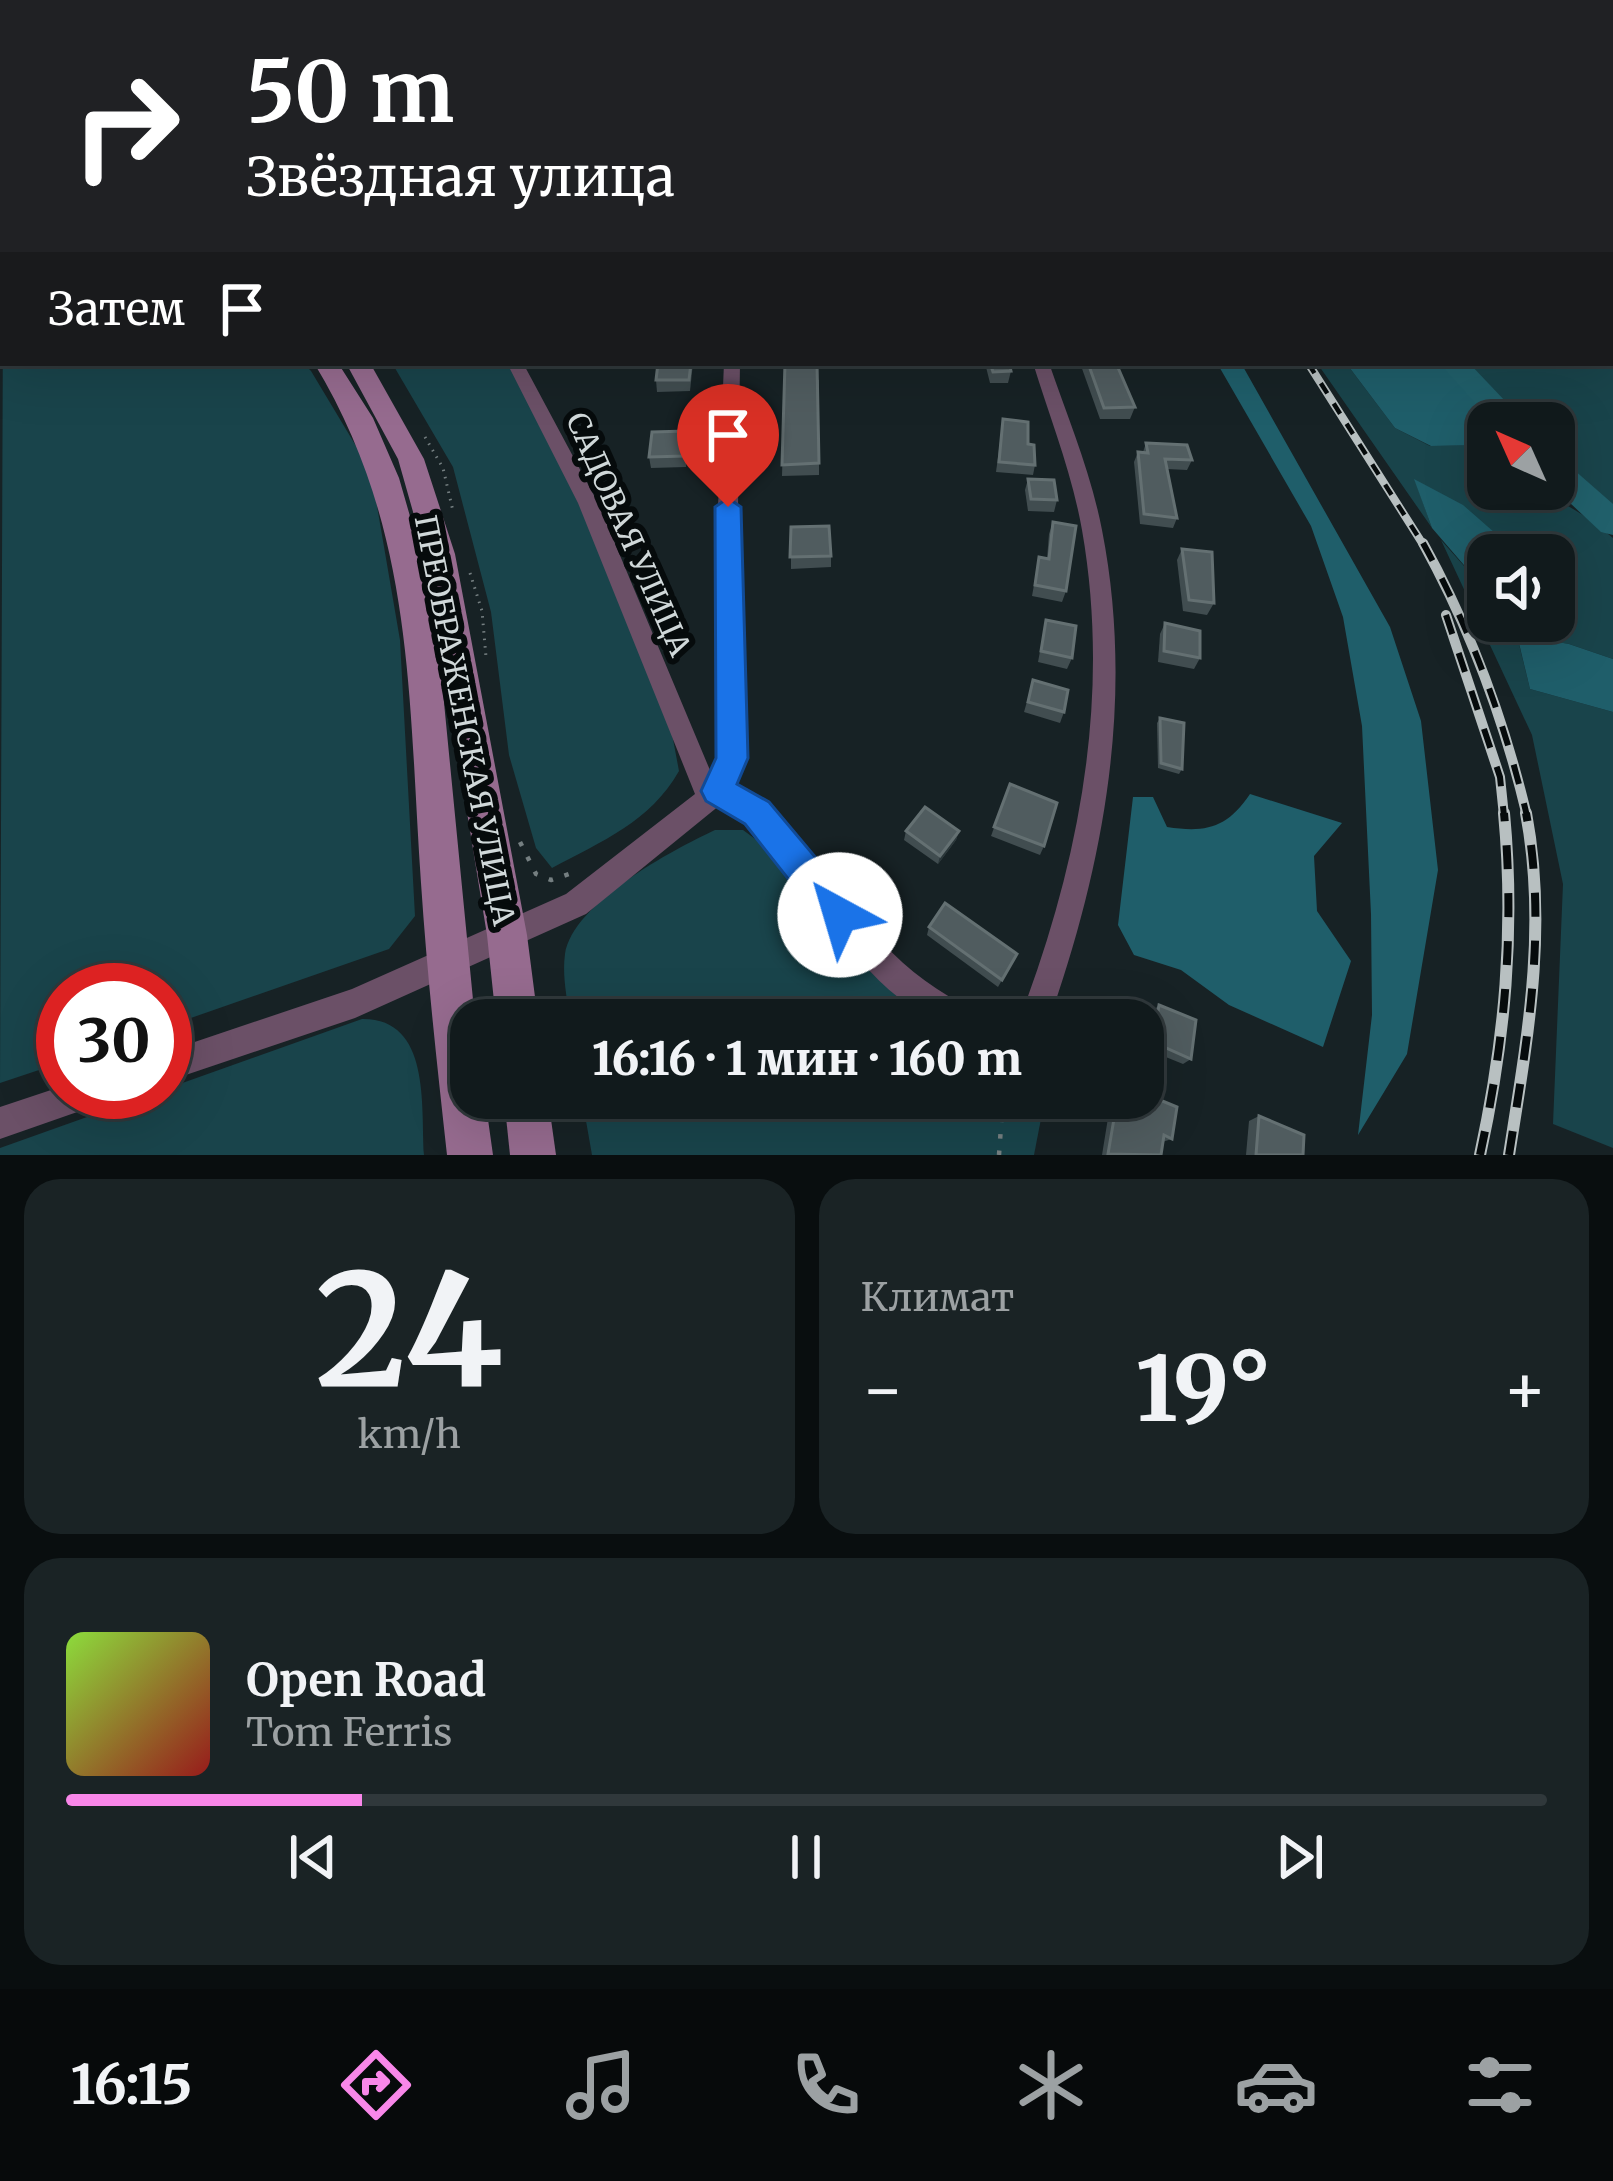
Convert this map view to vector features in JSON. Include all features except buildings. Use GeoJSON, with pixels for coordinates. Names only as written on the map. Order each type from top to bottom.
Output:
{"type":"FeatureCollection","features":[{"type":"Feature","properties":{"kind":"main road","name":"ПРЕОБРАЖЕНСКАЯ УЛИЦА"},"geometry":{"type":"LineString","coordinates":[[328,366],[349,393],[376,453],[407,562],[423,672],[447,962],[470,1155]]}},
{"type":"Feature","properties":{"kind":"main road","name":"ПРЕОБРАЖЕНСКАЯ УЛИЦА"},"geometry":{"type":"LineString","coordinates":[[360,366],[411,459],[440,554],[515,999]]}},
{"type":"Feature","properties":{"kind":"main road"},"geometry":{"type":"LineString","coordinates":[[528,1119],[532,1155]]}},
{"type":"Feature","properties":{"kind":"street","name":"САДОВАЯ УЛИЦА"},"geometry":{"type":"LineString","coordinates":[[517,366],[588,503],[713,794]]}},
{"type":"Feature","properties":{"kind":"street"},"geometry":{"type":"LineString","coordinates":[[192,1058],[355,1003],[576,904],[713,794],[732,758],[728,507],[732,366]]}},
{"type":"Feature","properties":{"kind":"street"},"geometry":{"type":"LineString","coordinates":[[1041,999],[1082,874],[1103,735],[1106,633],[1092,529],[1043,366]]}},
{"type":"Feature","properties":{"kind":"street"},"geometry":{"type":"LineString","coordinates":[[713,794],[757,813],[889,971],[923,999]]}},
{"type":"Feature","properties":{"kind":"street"},"geometry":{"type":"LineString","coordinates":[[0,1123],[36,1111]]}},
{"type":"Feature","properties":{"kind":"path"},"geometry":{"type":"LineString","coordinates":[[423,434],[443,468],[454,514]]}},
{"type":"Feature","properties":{"kind":"path"},"geometry":{"type":"LineString","coordinates":[[465,556],[482,611],[488,674]]}},
{"type":"Feature","properties":{"kind":"path"},"geometry":{"type":"LineString","coordinates":[[518,837],[536,874],[551,880],[589,865]]}},
{"type":"Feature","properties":{"kind":"path"},"geometry":{"type":"LineString","coordinates":[[999,1155],[1002,1119]]}},
{"type":"Feature","properties":{"kind":"shaded area"},"geometry":{"type":"Polygon","coordinates":[[[3,366],[306,366],[371,471],[400,640],[415,916],[389,949],[192,1018],[192,963],[36,963],[36,1071],[0,1083],[3,366]]]}},
{"type":"Feature","properties":{"kind":"shaded area"},"geometry":{"type":"Polygon","coordinates":[[[394,366],[516,366],[663,686],[679,771],[639,817],[552,868],[536,848],[509,755],[491,612],[453,467],[394,366]]]}},
{"type":"Feature","properties":{"kind":"shaded area"},"geometry":{"type":"Polygon","coordinates":[[[1219,366],[1243,366],[1390,627],[1421,721],[1438,870],[1407,1054],[1358,1135],[1372,1015],[1362,726],[1343,617],[1311,526],[1219,366]]]}},
{"type":"Feature","properties":{"kind":"shaded area"},"geometry":{"type":"Polygon","coordinates":[[[1319,366],[1348,366],[1395,428],[1430,446],[1467,445],[1467,510],[1574,510],[1613,538],[1613,659],[1556,642],[1575,642],[1575,534],[1488,534],[1415,480],[1432,528],[1319,366]]]}},
{"type":"Feature","properties":{"kind":"shaded area"},"geometry":{"type":"Polygon","coordinates":[[[1348,366],[1450,366],[1485,402],[1467,402],[1467,445],[1431,446],[1395,428],[1348,366]]]}},
{"type":"Feature","properties":{"kind":"shaded area"},"geometry":{"type":"Polygon","coordinates":[[[1461,366],[1613,366],[1613,517],[1575,483],[1575,402],[1496,402],[1461,366]]]}},
{"type":"Feature","properties":{"kind":"shaded area"},"geometry":{"type":"Polygon","coordinates":[[[1414,479],[1463,505],[1496,534],[1467,534],[1467,569],[1432,528],[1414,479]]]}},
{"type":"Feature","properties":{"kind":"shaded area"},"geometry":{"type":"Polygon","coordinates":[[[1441,540],[1467,569],[1467,596],[1441,540]]]}},
{"type":"Feature","properties":{"kind":"shaded area"},"geometry":{"type":"Polygon","coordinates":[[[1489,642],[1518,642],[1530,689],[1613,712],[1613,1148],[1553,1124],[1563,884],[1532,735],[1489,642]]]}},
{"type":"Feature","properties":{"kind":"shaded area"},"geometry":{"type":"Polygon","coordinates":[[[1519,642],[1569,644],[1613,659],[1613,712],[1530,689],[1519,642]]]}},
{"type":"Feature","properties":{"kind":"shaded area"},"geometry":{"type":"Polygon","coordinates":[[[1250,794],[1342,823],[1314,856],[1317,911],[1351,961],[1323,1047],[1229,1005],[1181,970],[1134,955],[1118,925],[1133,797],[1153,797],[1167,827],[1193,829],[1224,821],[1250,794]]]}},
{"type":"Feature","properties":{"kind":"shaded area"},"geometry":{"type":"Polygon","coordinates":[[[715,830],[743,830],[778,856],[855,957],[900,999],[567,999],[565,954],[572,935],[627,880],[715,830]]]}},
{"type":"Feature","properties":{"kind":"shaded area"},"geometry":{"type":"Polygon","coordinates":[[[362,1019],[384,1023],[400,1033],[418,1068],[424,1155],[0,1155],[0,1148],[81,1119],[192,1119],[192,1080],[362,1019]]]}},
{"type":"Feature","properties":{"kind":"shaded area"},"geometry":{"type":"Polygon","coordinates":[[[586,1119],[1041,1119],[1034,1155],[592,1155],[586,1119]]]}},
{"type":"Feature","properties":{"kind":"waterway"},"geometry":{"type":"LineString","coordinates":[[1456,366],[1491,402]]}},
{"type":"Feature","properties":{"kind":"waterway"},"geometry":{"type":"LineString","coordinates":[[1575,489],[1613,523]]}},
{"type":"Feature","properties":{"kind":"railway"},"geometry":{"type":"LineString","coordinates":[[1310,366],[1424,546]]}},
{"type":"Feature","properties":{"kind":"railway"},"geometry":{"type":"LineString","coordinates":[[1423,543],[1484,676],[1527,816]]}},
{"type":"Feature","properties":{"kind":"railway"},"geometry":{"type":"LineString","coordinates":[[1446,615],[1500,777],[1504,816]]}},
{"type":"Feature","properties":{"kind":"railway"},"geometry":{"type":"LineString","coordinates":[[1480,1155],[1506,985],[1504,813]]}},
{"type":"Feature","properties":{"kind":"railway"},"geometry":{"type":"LineString","coordinates":[[1509,1155],[1535,942],[1526,813]]}},
{"type":"Feature","properties":{"kind":"route"},"geometry":{"type":"LineString","coordinates":[[728,507],[732,758],[718,791],[757,813],[840,915]]}}]}
